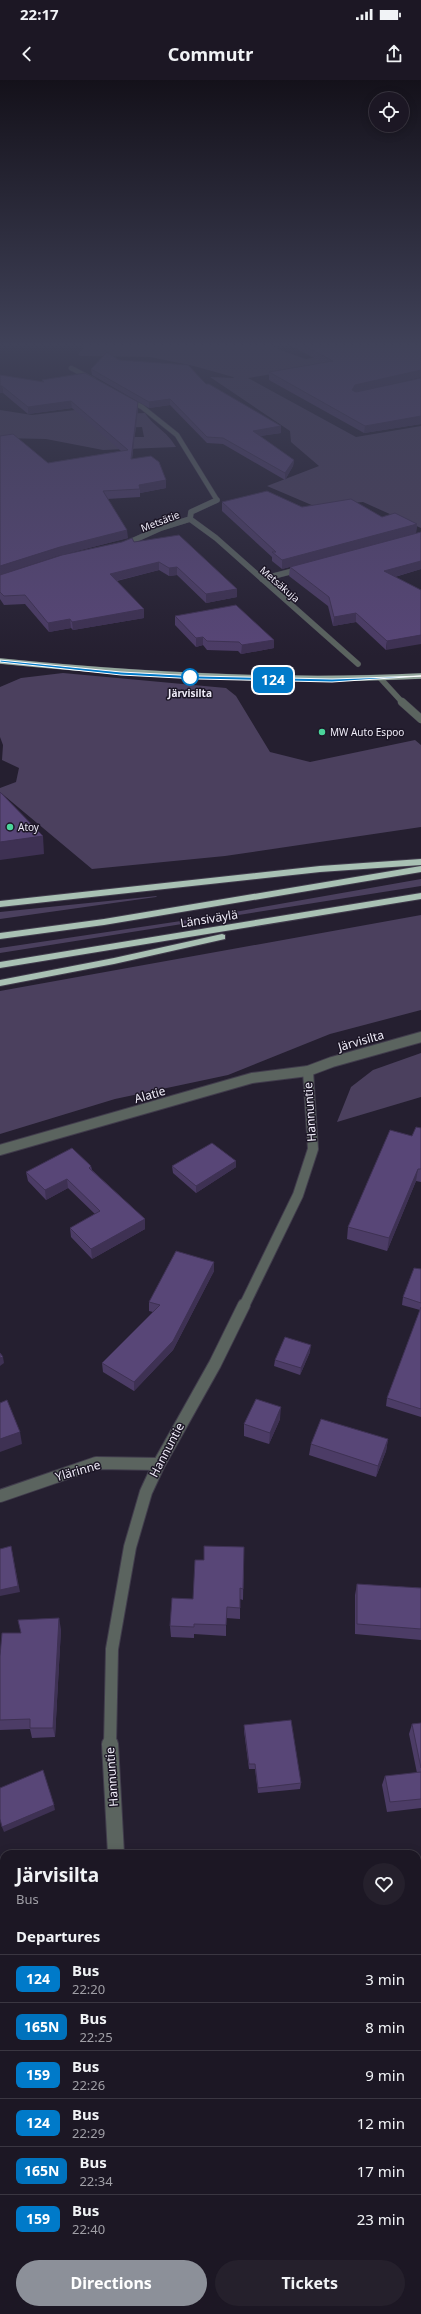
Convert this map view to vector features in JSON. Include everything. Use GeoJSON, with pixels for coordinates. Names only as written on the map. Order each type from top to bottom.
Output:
{"type":"FeatureCollection","features":[{"type":"Feature","properties":{"kind":"highway"},"geometry":{"type":"LineString","coordinates":[[0,904],[320,869],[421,862]]}},
{"type":"Feature","properties":{"kind":"highway","name":"Länsiväylä"},"geometry":{"type":"LineString","coordinates":[[0,936],[104,922],[421,869]]}},
{"type":"Feature","properties":{"kind":"highway","name":"Länsiväylä"},"geometry":{"type":"LineString","coordinates":[[0,965],[421,896]]}},
{"type":"Feature","properties":{"kind":"highway"},"geometry":{"type":"LineString","coordinates":[[0,983],[114,961],[354,908]]}},
{"type":"Feature","properties":{"kind":"main road"},"geometry":{"type":"LineString","coordinates":[[0,661],[121,673],[198,678],[332,681],[421,676]]}},
{"type":"Feature","properties":{"kind":"street","name":"Metsätie"},"geometry":{"type":"LineString","coordinates":[[115,547],[190,519],[191,512],[215,502],[214,493],[185,448]]}},
{"type":"Feature","properties":{"kind":"street","name":"Metsäkuja"},"geometry":{"type":"LineString","coordinates":[[190,519],[216,538],[358,664]]}},
{"type":"Feature","properties":{"kind":"street"},"geometry":{"type":"LineString","coordinates":[[262,579],[309,567]]}},
{"type":"Feature","properties":{"kind":"street"},"geometry":{"type":"LineString","coordinates":[[380,679],[396,698],[421,720]]}},
{"type":"Feature","properties":{"kind":"street","name":"Järvisilta"},"geometry":{"type":"LineString","coordinates":[[308,1072],[332,1062],[421,1037]]}},
{"type":"Feature","properties":{"kind":"street","name":"Alatie"},"geometry":{"type":"LineString","coordinates":[[0,1150],[252,1078],[308,1072]]}},
{"type":"Feature","properties":{"kind":"street","name":"Hannuntie"},"geometry":{"type":"LineString","coordinates":[[116,1850],[109,1730],[112,1649],[130,1547],[146,1492],[159,1464],[215,1364],[298,1195],[313,1149],[312,1114],[308,1072]]}},
{"type":"Feature","properties":{"kind":"street","name":"Ylärinne"},"geometry":{"type":"LineString","coordinates":[[0,1496],[96,1463],[159,1464]]}},
{"type":"Feature","properties":{"kind":"shaded area"},"geometry":{"type":"Polygon","coordinates":[[[94,448],[146,448],[103,450],[94,448]]]}},
{"type":"Feature","properties":{"kind":"shaded area"},"geometry":{"type":"Polygon","coordinates":[[[298,448],[421,448],[421,528],[363,502],[314,506],[267,486],[319,466],[298,448]]]}},
{"type":"Feature","properties":{"kind":"shaded area"},"geometry":{"type":"Polygon","coordinates":[[[63,673],[226,688],[236,696],[270,752],[310,762],[415,740],[421,745],[421,827],[225,856],[92,869],[0,792],[0,788],[16,782],[19,768],[2,760],[3,745],[0,737],[0,687],[21,678],[63,673]]]}},
{"type":"Feature","properties":{"kind":"shaded area"},"geometry":{"type":"Polygon","coordinates":[[[421,879],[421,886],[0,953],[0,948],[201,918],[421,879]]]}},
{"type":"Feature","properties":{"kind":"shaded area"},"geometry":{"type":"Polygon","coordinates":[[[157,896],[156,897],[0,919],[0,912],[157,896]]]}},
{"type":"Feature","properties":{"kind":"shaded area"},"geometry":{"type":"Polygon","coordinates":[[[421,915],[421,1010],[330,1034],[228,1075],[115,1099],[0,1134],[0,991],[421,915]]]}},
{"type":"Feature","properties":{"kind":"shaded area"},"geometry":{"type":"Polygon","coordinates":[[[421,1053],[421,1097],[337,1122],[351,1087],[373,1070],[421,1053]]]}},
{"type":"Feature","properties":{"kind":"building"},"geometry":{"type":"Polygon","coordinates":[[[0,448],[30,448],[48,463],[128,450],[126,448],[132,448],[131,459],[151,456],[159,462],[166,480],[139,485],[140,489],[103,491],[127,530],[60,547],[0,566],[0,448]]]}},
{"type":"Feature","properties":{"kind":"building"},"geometry":{"type":"Polygon","coordinates":[[[241,448],[277,448],[294,460],[285,473],[241,448]]]}},
{"type":"Feature","properties":{"kind":"building"},"geometry":{"type":"Polygon","coordinates":[[[267,491],[302,507],[351,499],[382,517],[395,513],[417,524],[282,560],[272,552],[276,552],[222,502],[267,491]]]}},
{"type":"Feature","properties":{"kind":"building"},"geometry":{"type":"Polygon","coordinates":[[[421,532],[421,561],[384,571],[421,590],[421,635],[387,641],[356,613],[334,617],[329,597],[290,567],[421,532]]]}},
{"type":"Feature","properties":{"kind":"building"},"geometry":{"type":"Polygon","coordinates":[[[179,535],[237,589],[206,594],[177,567],[169,568],[159,562],[110,574],[144,609],[72,622],[70,619],[48,623],[25,595],[4,596],[0,592],[0,575],[62,555],[122,542],[132,538],[134,542],[179,535]]]}},
{"type":"Feature","properties":{"kind":"building"},"geometry":{"type":"Polygon","coordinates":[[[236,605],[274,640],[242,645],[239,642],[207,641],[203,637],[196,638],[175,616],[236,605]]]}},
{"type":"Feature","properties":{"kind":"building"},"geometry":{"type":"Polygon","coordinates":[[[0,792],[43,836],[0,842],[0,792]]]}},
{"type":"Feature","properties":{"kind":"building"},"geometry":{"type":"Polygon","coordinates":[[[416,1127],[421,1128],[421,1169],[418,1169],[389,1238],[348,1227],[390,1130],[412,1136],[416,1127]]]}},
{"type":"Feature","properties":{"kind":"building"},"geometry":{"type":"Polygon","coordinates":[[[212,1143],[236,1161],[196,1186],[172,1166],[212,1143]]]}},
{"type":"Feature","properties":{"kind":"building"},"geometry":{"type":"Polygon","coordinates":[[[72,1148],[91,1166],[89,1168],[145,1219],[91,1249],[70,1228],[100,1211],[67,1179],[45,1190],[26,1172],[72,1148]]]}},
{"type":"Feature","properties":{"kind":"building"},"geometry":{"type":"Polygon","coordinates":[[[176,1251],[214,1262],[173,1341],[134,1382],[102,1363],[160,1305],[149,1302],[176,1251]]]}},
{"type":"Feature","properties":{"kind":"building"},"geometry":{"type":"Polygon","coordinates":[[[414,1268],[421,1269],[421,1303],[403,1297],[414,1268]]]}},
{"type":"Feature","properties":{"kind":"building"},"geometry":{"type":"Polygon","coordinates":[[[421,1307],[421,1409],[387,1398],[421,1307]]]}},
{"type":"Feature","properties":{"kind":"building"},"geometry":{"type":"Polygon","coordinates":[[[285,1337],[311,1345],[301,1368],[275,1360],[285,1337]]]}},
{"type":"Feature","properties":{"kind":"building"},"geometry":{"type":"Polygon","coordinates":[[[256,1399],[281,1407],[270,1433],[244,1424],[256,1399]]]}},
{"type":"Feature","properties":{"kind":"building"},"geometry":{"type":"Polygon","coordinates":[[[7,1400],[20,1432],[0,1439],[0,1403],[7,1400]]]}},
{"type":"Feature","properties":{"kind":"building"},"geometry":{"type":"Polygon","coordinates":[[[321,1419],[388,1439],[378,1466],[311,1444],[321,1419]]]}},
{"type":"Feature","properties":{"kind":"building"},"geometry":{"type":"Polygon","coordinates":[[[11,1546],[18,1586],[0,1590],[0,1549],[11,1546]]]}},
{"type":"Feature","properties":{"kind":"building"},"geometry":{"type":"Polygon","coordinates":[[[204,1546],[244,1547],[243,1589],[240,1588],[240,1608],[227,1607],[226,1625],[194,1624],[194,1627],[170,1626],[172,1598],[193,1599],[195,1560],[204,1560],[204,1546]]]}},
{"type":"Feature","properties":{"kind":"building"},"geometry":{"type":"Polygon","coordinates":[[[357,1584],[421,1588],[421,1629],[357,1624],[357,1584]]]}},
{"type":"Feature","properties":{"kind":"building"},"geometry":{"type":"Polygon","coordinates":[[[59,1618],[53,1728],[30,1728],[30,1719],[0,1720],[0,1656],[2,1633],[21,1633],[18,1620],[59,1618]]]}},
{"type":"Feature","properties":{"kind":"building"},"geometry":{"type":"Polygon","coordinates":[[[291,1720],[301,1783],[258,1788],[255,1764],[249,1764],[244,1725],[291,1720]]]}},
{"type":"Feature","properties":{"kind":"building"},"geometry":{"type":"Polygon","coordinates":[[[421,1723],[421,1768],[412,1724],[421,1723]]]}},
{"type":"Feature","properties":{"kind":"building"},"geometry":{"type":"Polygon","coordinates":[[[43,1770],[54,1805],[2,1827],[0,1819],[0,1788],[43,1770]]]}},
{"type":"Feature","properties":{"kind":"building"},"geometry":{"type":"Polygon","coordinates":[[[421,1772],[421,1799],[390,1802],[385,1776],[421,1772]]]}},
{"type":"Feature","properties":{"kind":"bus line","name":"124"},"geometry":{"type":"LineString","coordinates":[[0,661],[121,673],[253,680],[332,681],[421,676]]}},
{"type":"Feature","properties":{"kind":"place","name":"Järvisilta"},"geometry":{"type":"Point","coordinates":[190,677]}},
{"type":"Feature","properties":{"kind":"place","name":"MW Auto Espoo"},"geometry":{"type":"Point","coordinates":[322,732]}},
{"type":"Feature","properties":{"kind":"place","name":"Atoy"},"geometry":{"type":"Point","coordinates":[10,827]}}]}
